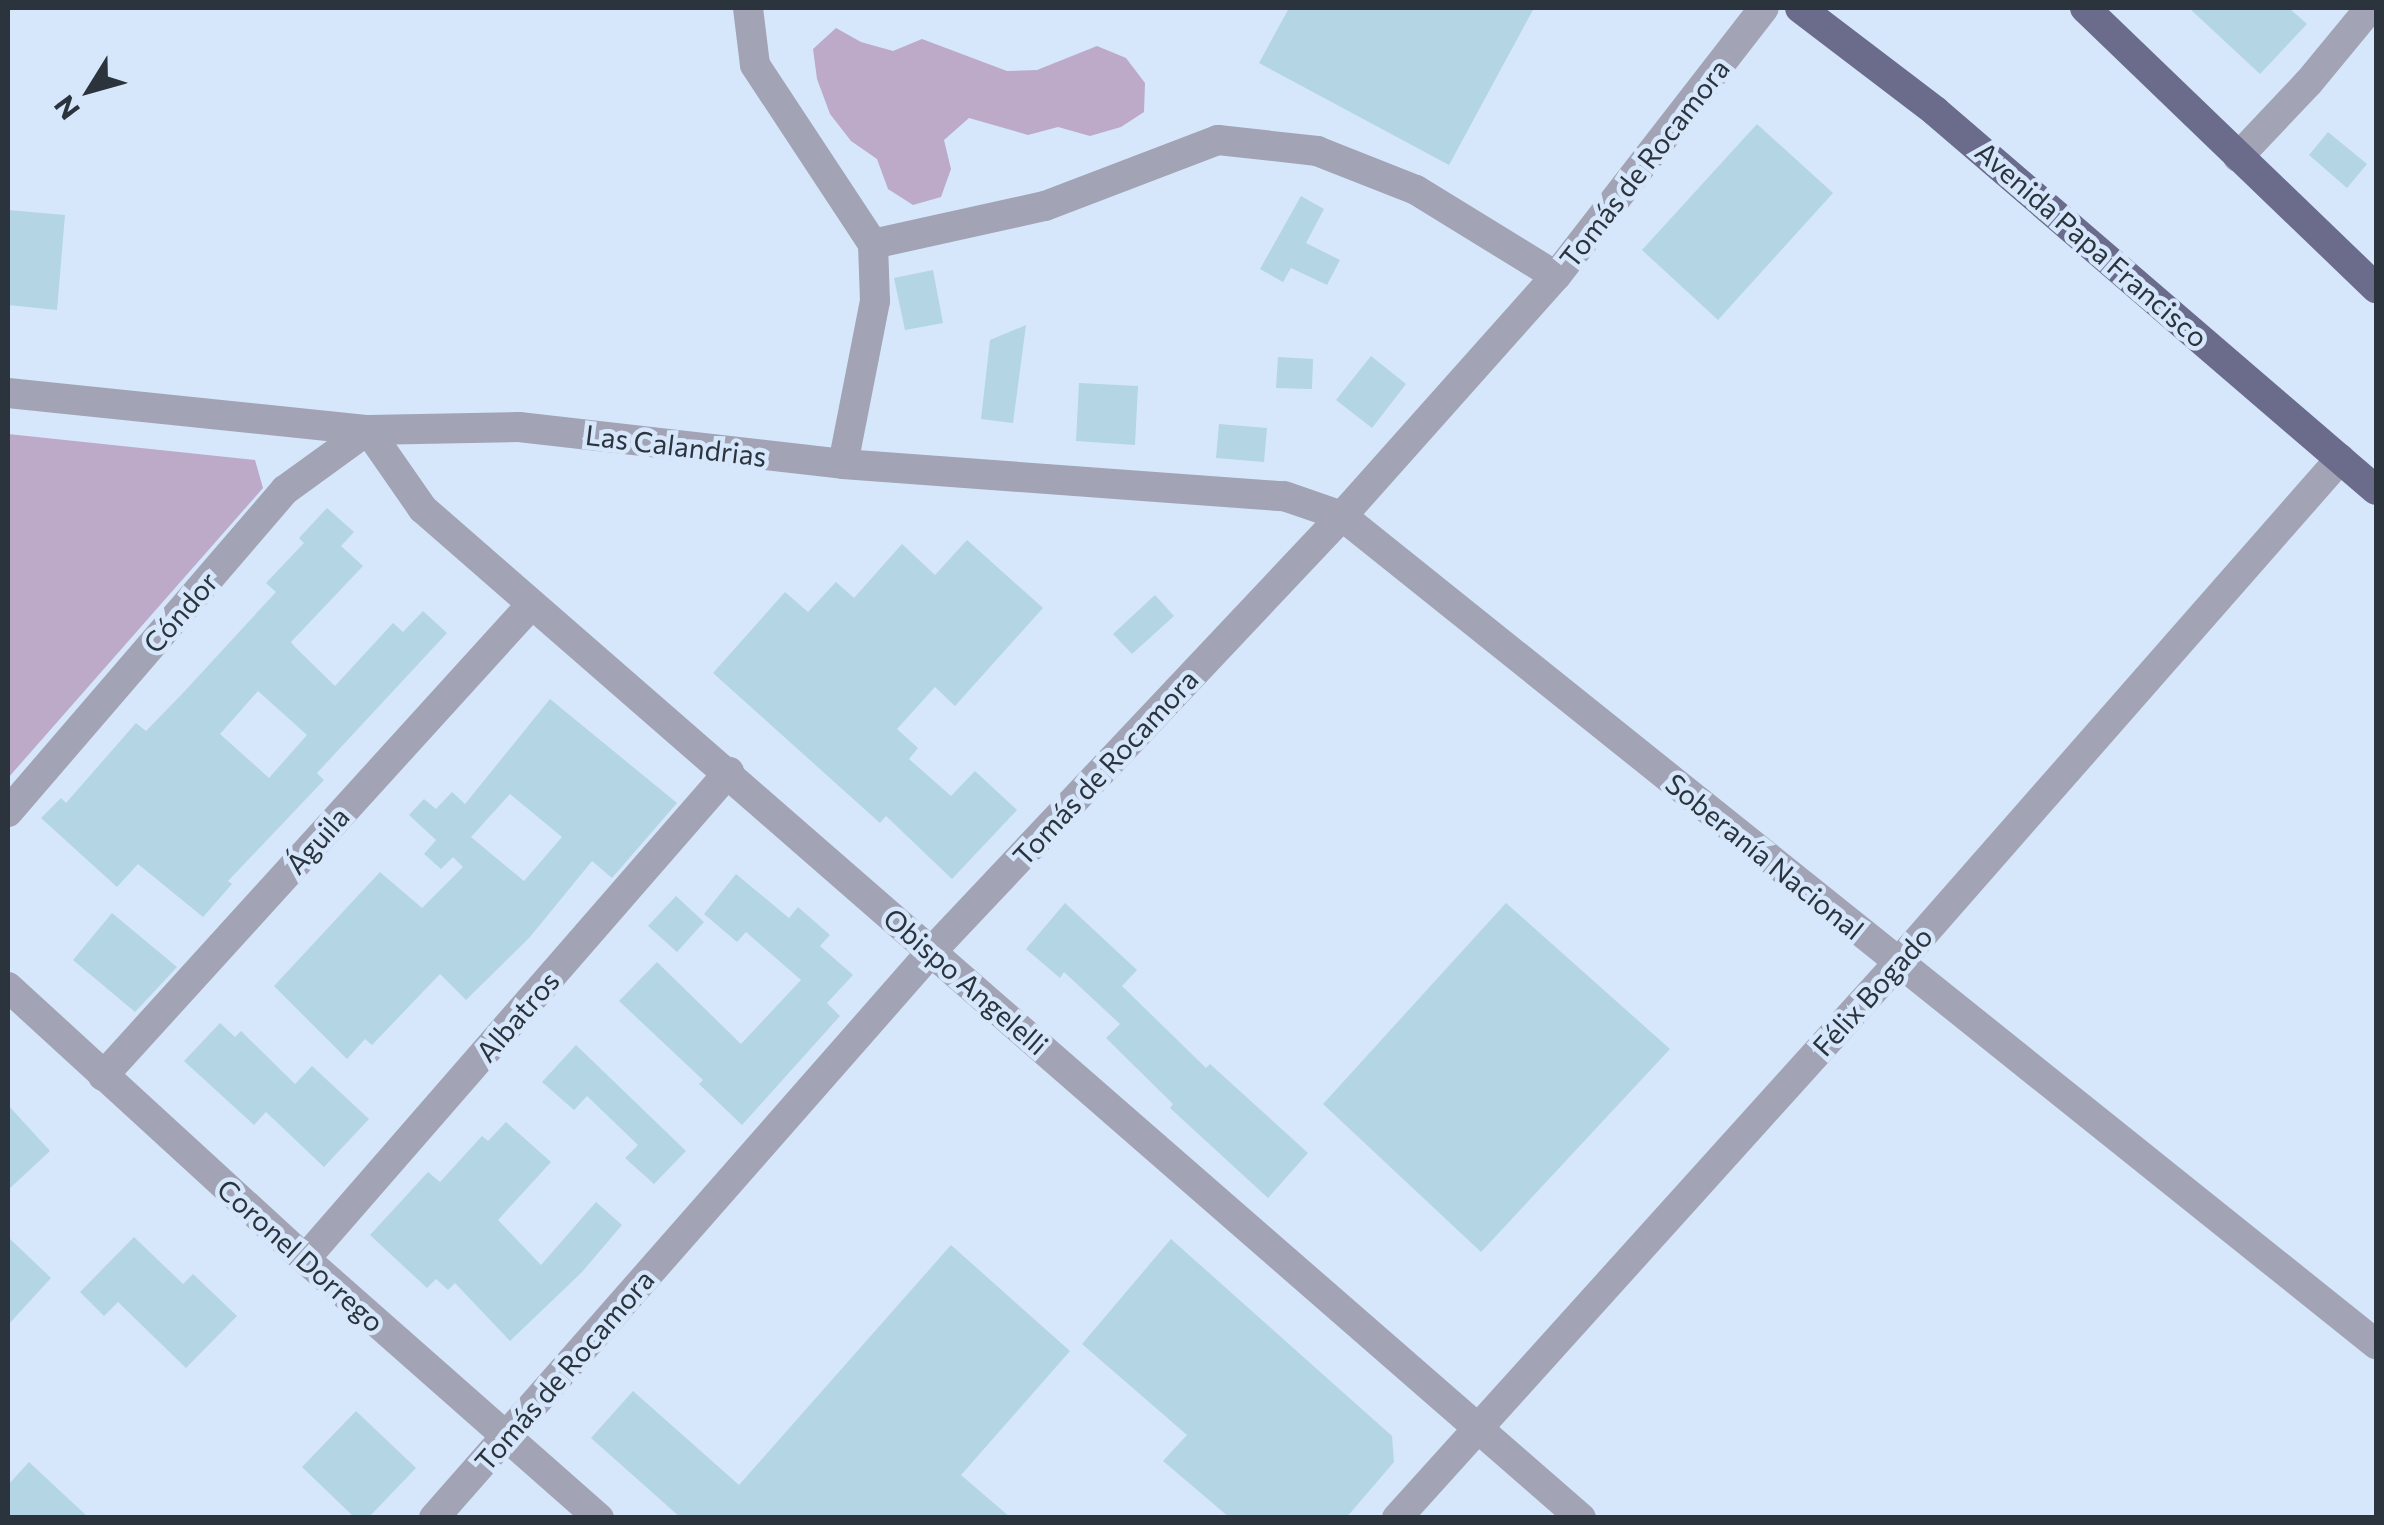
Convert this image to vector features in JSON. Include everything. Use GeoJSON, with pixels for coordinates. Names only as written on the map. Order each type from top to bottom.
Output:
{"type":"FeatureCollection","features":[{"type":"Feature","properties":{"kind":"main road","name":"Avenida Papa Francisco"},"geometry":{"type":"LineString","coordinates":[[1800,8],[1936,111],[2376,490]]}},
{"type":"Feature","properties":{"kind":"main road"},"geometry":{"type":"LineString","coordinates":[[2084,8],[2376,288]]}},
{"type":"Feature","properties":{"kind":"street"},"geometry":{"type":"LineString","coordinates":[[748,8],[755,65],[872,244],[875,302],[843,464]]}},
{"type":"Feature","properties":{"kind":"street","name":"Tomás de Rocamora"},"geometry":{"type":"LineString","coordinates":[[434,1518],[932,952],[1342,516],[1556,276],[1764,8]]}},
{"type":"Feature","properties":{"kind":"street"},"geometry":{"type":"LineString","coordinates":[[2238,157],[2309,82],[2370,8]]}},
{"type":"Feature","properties":{"kind":"street"},"geometry":{"type":"LineString","coordinates":[[872,244],[1045,206],[1218,140],[1317,151],[1400,184],[1556,276]]}},
{"type":"Feature","properties":{"kind":"street","name":"Las Calandrias"},"geometry":{"type":"LineString","coordinates":[[8,393],[368,430],[519,427],[843,464],[1284,496],[1342,516]]}},
{"type":"Feature","properties":{"kind":"street","name":"Obispo Angelelli"},"geometry":{"type":"LineString","coordinates":[[368,430],[423,509],[1581,1518]]}},
{"type":"Feature","properties":{"kind":"street","name":"Cóndor"},"geometry":{"type":"LineString","coordinates":[[8,812],[285,490],[368,430]]}},
{"type":"Feature","properties":{"kind":"street","name":"Félix Bogado"},"geometry":{"type":"LineString","coordinates":[[1397,1518],[1898,964],[2340,458]]}},
{"type":"Feature","properties":{"kind":"street","name":"Soberanía Nacional"},"geometry":{"type":"LineString","coordinates":[[1342,516],[2376,1344]]}},
{"type":"Feature","properties":{"kind":"street","name":"Águila"},"geometry":{"type":"LineString","coordinates":[[103,1076],[531,605]]}},
{"type":"Feature","properties":{"kind":"street","name":"Albatros"},"geometry":{"type":"LineString","coordinates":[[305,1259],[729,772]]}},
{"type":"Feature","properties":{"kind":"street","name":"Coronel Dorrego"},"geometry":{"type":"LineString","coordinates":[[8,986],[305,1259],[599,1518]]}},
{"type":"Feature","properties":{"kind":"shaded area"},"geometry":{"type":"Polygon","coordinates":[[[836,28],[861,42],[893,51],[922,39],[1007,71],[1037,70],[1097,46],[1126,58],[1145,83],[1144,112],[1121,127],[1090,136],[1058,127],[1028,135],[969,118],[944,140],[951,169],[941,197],[913,205],[888,189],[877,159],[851,141],[830,114],[817,79],[813,49],[836,28]]]}},
{"type":"Feature","properties":{"kind":"shaded area"},"geometry":{"type":"Polygon","coordinates":[[[8,434],[255,460],[263,488],[8,778],[8,434]]]}},
{"type":"Feature","properties":{"kind":"building"},"geometry":{"type":"Polygon","coordinates":[[[1289,8],[1534,8],[1449,165],[1259,63],[1289,8]]]}},
{"type":"Feature","properties":{"kind":"building"},"geometry":{"type":"Polygon","coordinates":[[[2189,8],[2289,8],[2307,24],[2260,74],[2189,8]]]}},
{"type":"Feature","properties":{"kind":"building"},"geometry":{"type":"Polygon","coordinates":[[[1757,124],[1833,193],[1718,320],[1642,250],[1757,124]]]}},
{"type":"Feature","properties":{"kind":"building"},"geometry":{"type":"Polygon","coordinates":[[[2328,132],[2367,164],[2347,188],[2309,155],[2328,132]]]}},
{"type":"Feature","properties":{"kind":"building"},"geometry":{"type":"Polygon","coordinates":[[[1301,196],[1324,209],[1306,243],[1340,260],[1327,285],[1291,268],[1283,282],[1260,269],[1301,196]]]}},
{"type":"Feature","properties":{"kind":"building"},"geometry":{"type":"Polygon","coordinates":[[[8,210],[65,215],[57,310],[8,305],[8,210]]]}},
{"type":"Feature","properties":{"kind":"building"},"geometry":{"type":"Polygon","coordinates":[[[933,270],[943,323],[905,330],[894,278],[933,270]]]}},
{"type":"Feature","properties":{"kind":"building"},"geometry":{"type":"Polygon","coordinates":[[[1026,325],[1013,423],[981,419],[990,340],[1026,325]]]}},
{"type":"Feature","properties":{"kind":"building"},"geometry":{"type":"Polygon","coordinates":[[[1371,356],[1406,384],[1372,428],[1336,400],[1371,356]]]}},
{"type":"Feature","properties":{"kind":"building"},"geometry":{"type":"Polygon","coordinates":[[[1278,357],[1313,359],[1312,389],[1276,388],[1278,357]]]}},
{"type":"Feature","properties":{"kind":"building"},"geometry":{"type":"Polygon","coordinates":[[[1079,383],[1138,386],[1135,445],[1076,441],[1079,383]]]}},
{"type":"Feature","properties":{"kind":"building"},"geometry":{"type":"Polygon","coordinates":[[[1219,424],[1267,428],[1264,462],[1216,458],[1219,424]]]}},
{"type":"Feature","properties":{"kind":"building"},"geometry":{"type":"Polygon","coordinates":[[[327,508],[354,532],[341,546],[363,566],[291,642],[335,686],[393,623],[403,632],[423,611],[447,633],[317,773],[324,780],[228,881],[232,884],[203,917],[138,864],[117,887],[41,818],[61,798],[66,803],[136,723],[146,731],[276,592],[266,583],[304,543],[299,538],[327,508]],[[258,691],[220,734],[269,778],[307,735],[258,691]]]}},
{"type":"Feature","properties":{"kind":"building"},"geometry":{"type":"Polygon","coordinates":[[[967,540],[1043,608],[955,706],[935,687],[897,729],[918,748],[909,759],[951,796],[975,771],[1017,810],[952,879],[886,816],[880,823],[713,673],[785,592],[808,612],[836,582],[854,598],[902,544],[935,575],[967,540]]]}},
{"type":"Feature","properties":{"kind":"building"},"geometry":{"type":"Polygon","coordinates":[[[1155,595],[1174,616],[1132,654],[1113,634],[1155,595]]]}},
{"type":"Feature","properties":{"kind":"building"},"geometry":{"type":"Polygon","coordinates":[[[550,699],[677,803],[612,878],[592,861],[530,937],[466,1000],[440,974],[372,1045],[365,1039],[347,1059],[274,986],[380,872],[422,908],[463,867],[453,857],[441,869],[424,854],[436,840],[409,815],[424,799],[436,809],[452,792],[465,804],[550,699]],[[510,794],[471,837],[524,881],[562,837],[510,794]]]}},
{"type":"Feature","properties":{"kind":"building"},"geometry":{"type":"Polygon","coordinates":[[[736,874],[789,918],[798,907],[830,935],[820,946],[853,975],[827,1003],[840,1016],[742,1125],[699,1084],[703,1080],[619,1001],[657,962],[741,1044],[801,980],[746,932],[737,942],[704,914],[736,874]]]}},
{"type":"Feature","properties":{"kind":"building"},"geometry":{"type":"Polygon","coordinates":[[[676,896],[704,922],[677,952],[648,926],[676,896]]]}},
{"type":"Feature","properties":{"kind":"building"},"geometry":{"type":"Polygon","coordinates":[[[1065,903],[1137,970],[1122,986],[1206,1068],[1210,1064],[1308,1153],[1268,1198],[1170,1108],[1173,1104],[1106,1038],[1120,1024],[1064,972],[1060,978],[1026,949],[1065,903]]]}},
{"type":"Feature","properties":{"kind":"building"},"geometry":{"type":"Polygon","coordinates":[[[1506,903],[1670,1049],[1481,1252],[1323,1104],[1506,903]]]}},
{"type":"Feature","properties":{"kind":"building"},"geometry":{"type":"Polygon","coordinates":[[[112,913],[177,967],[135,1012],[73,960],[112,913]]]}},
{"type":"Feature","properties":{"kind":"building"},"geometry":{"type":"Polygon","coordinates":[[[220,1023],[235,1037],[241,1031],[295,1084],[312,1066],[369,1119],[324,1167],[266,1112],[254,1125],[184,1061],[220,1023]]]}},
{"type":"Feature","properties":{"kind":"building"},"geometry":{"type":"Polygon","coordinates":[[[576,1045],[686,1151],[654,1184],[625,1158],[638,1145],[587,1096],[574,1110],[542,1082],[576,1045]]]}},
{"type":"Feature","properties":{"kind":"building"},"geometry":{"type":"Polygon","coordinates":[[[8,1105],[50,1151],[8,1190],[8,1105]]]}},
{"type":"Feature","properties":{"kind":"building"},"geometry":{"type":"Polygon","coordinates":[[[506,1122],[551,1162],[498,1220],[541,1265],[596,1202],[622,1225],[582,1272],[510,1341],[455,1283],[448,1290],[436,1279],[427,1288],[370,1235],[428,1172],[440,1182],[482,1136],[488,1141],[506,1122]]]}},
{"type":"Feature","properties":{"kind":"building"},"geometry":{"type":"Polygon","coordinates":[[[8,1237],[51,1278],[8,1325],[8,1237]]]}},
{"type":"Feature","properties":{"kind":"building"},"geometry":{"type":"Polygon","coordinates":[[[134,1237],[183,1284],[193,1274],[237,1316],[186,1368],[118,1302],[104,1316],[80,1292],[134,1237]]]}},
{"type":"Feature","properties":{"kind":"building"},"geometry":{"type":"Polygon","coordinates":[[[1171,1239],[1392,1436],[1394,1462],[1346,1518],[1230,1518],[1163,1461],[1187,1435],[1082,1344],[1171,1239]]]}},
{"type":"Feature","properties":{"kind":"building"},"geometry":{"type":"Polygon","coordinates":[[[951,1245],[1070,1351],[961,1475],[1011,1518],[681,1518],[591,1438],[633,1391],[739,1485],[951,1245]]]}},
{"type":"Feature","properties":{"kind":"building"},"geometry":{"type":"Polygon","coordinates":[[[356,1411],[416,1468],[368,1518],[355,1518],[302,1467],[356,1411]]]}},
{"type":"Feature","properties":{"kind":"building"},"geometry":{"type":"Polygon","coordinates":[[[29,1462],[89,1518],[8,1518],[8,1485],[29,1462]]]}}]}
